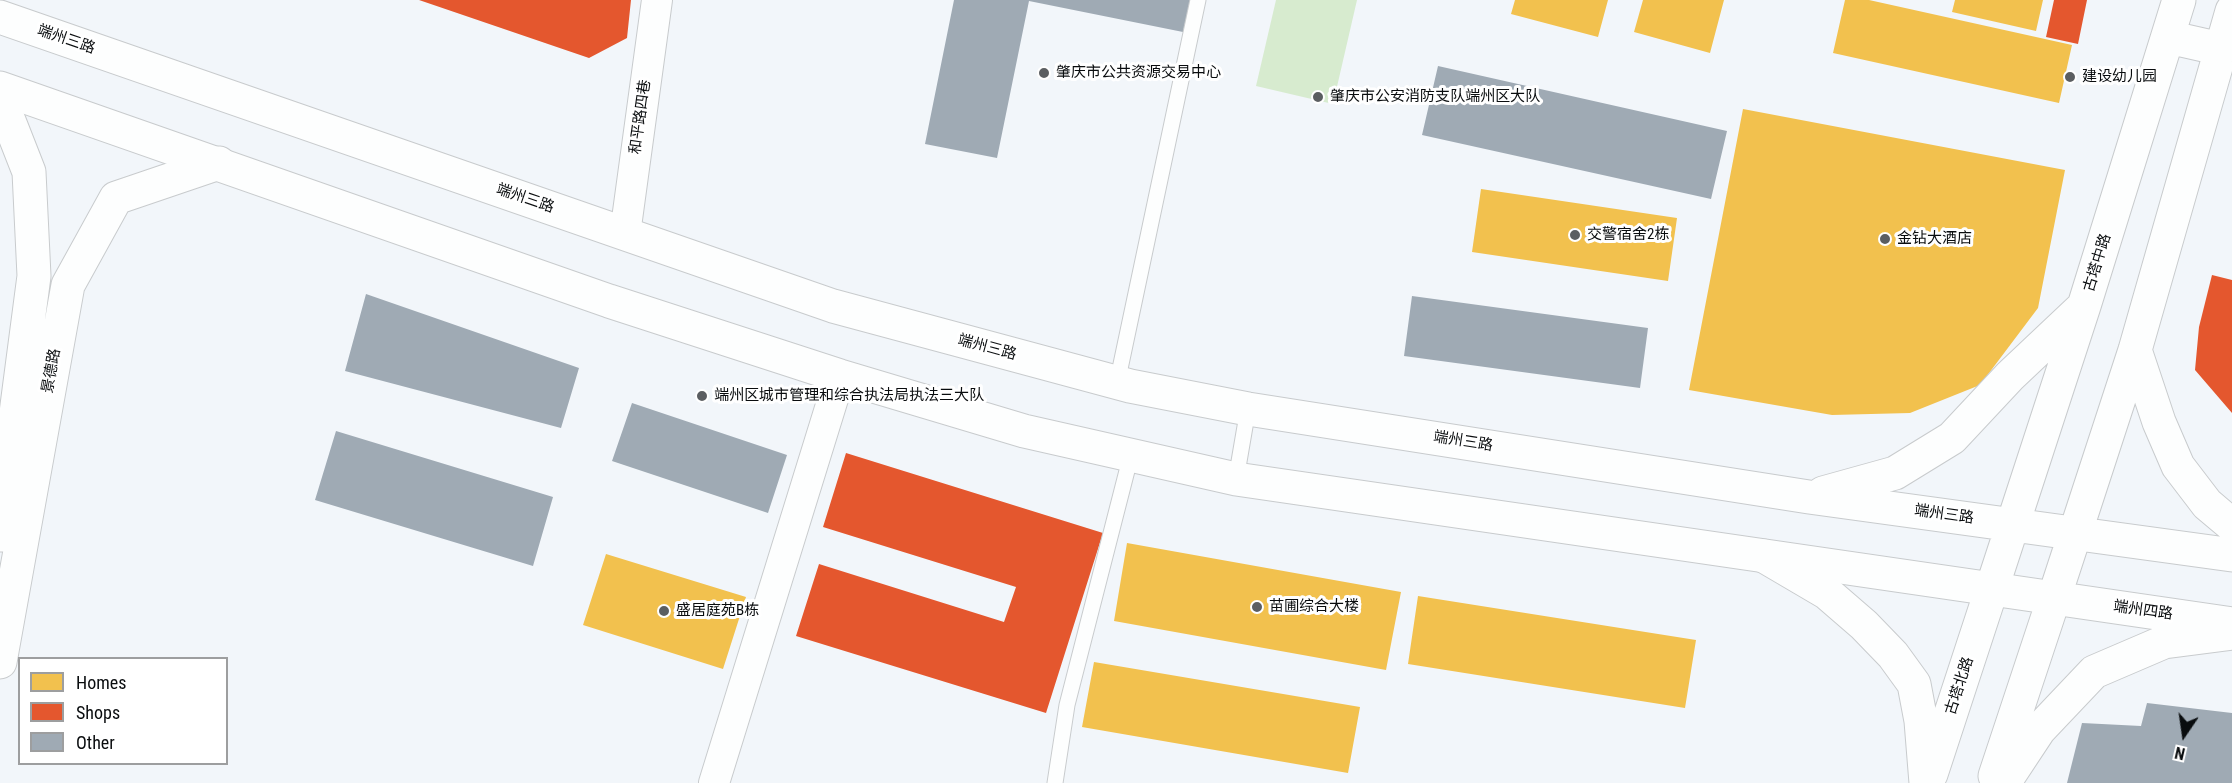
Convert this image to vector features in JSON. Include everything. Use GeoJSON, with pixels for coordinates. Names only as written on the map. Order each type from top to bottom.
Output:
{"type":"FeatureCollection","features":[{"type":"Feature","properties":{"kind":"main road","name":"古塔中路"},"geometry":{"type":"LineString","coordinates":[[1992,588],[2084,306],[2179,0]]}},
{"type":"Feature","properties":{"kind":"main road"},"geometry":{"type":"LineString","coordinates":[[1993,783],[2135,350],[2232,11]]}},
{"type":"Feature","properties":{"kind":"main road","name":"端州三路"},"geometry":{"type":"LineString","coordinates":[[0,17],[833,306],[1117,382],[1248,409],[1809,497],[2075,533]]}},
{"type":"Feature","properties":{"kind":"main road"},"geometry":{"type":"LineString","coordinates":[[2168,37],[2221,49]]}},
{"type":"Feature","properties":{"kind":"main road"},"geometry":{"type":"LineString","coordinates":[[0,88],[609,301],[840,376],[1024,430],[1236,479],[1992,588]]}},
{"type":"Feature","properties":{"kind":"main road","name":"景德路"},"geometry":{"type":"LineString","coordinates":[[0,98],[29,172],[34,276],[0,535]]}},
{"type":"Feature","properties":{"kind":"main road","name":"景德路"},"geometry":{"type":"LineString","coordinates":[[0,662],[68,285],[116,198],[219,164]]}},
{"type":"Feature","properties":{"kind":"main road"},"geometry":{"type":"LineString","coordinates":[[1809,497],[1895,473],[1952,438],[2010,376],[2084,306]]}},
{"type":"Feature","properties":{"kind":"main road"},"geometry":{"type":"LineString","coordinates":[[2135,350],[2159,422],[2178,466],[2207,504],[2232,525]]}},
{"type":"Feature","properties":{"kind":"main road"},"geometry":{"type":"LineString","coordinates":[[2075,533],[2232,555]]}},
{"type":"Feature","properties":{"kind":"main road"},"geometry":{"type":"LineString","coordinates":[[1762,555],[1827,593],[1864,625],[1893,655],[1914,684],[1921,721],[1927,783]]}},
{"type":"Feature","properties":{"kind":"main road","name":"端州四路"},"geometry":{"type":"LineString","coordinates":[[1992,588],[2232,624]]}},
{"type":"Feature","properties":{"kind":"main road","name":"古塔北路"},"geometry":{"type":"LineString","coordinates":[[1927,783],[1992,588]]}},
{"type":"Feature","properties":{"kind":"main road"},"geometry":{"type":"LineString","coordinates":[[2004,783],[2039,730],[2094,672],[2164,642],[2232,633]]}},
{"type":"Feature","properties":{"kind":"street","name":"和平路四巷"},"geometry":{"type":"LineString","coordinates":[[625,234],[657,0]]}},
{"type":"Feature","properties":{"kind":"street"},"geometry":{"type":"LineString","coordinates":[[714,783],[840,376]]}},
{"type":"Feature","properties":{"kind":"lane"},"geometry":{"type":"LineString","coordinates":[[1117,382],[1198,0]]}},
{"type":"Feature","properties":{"kind":"lane"},"geometry":{"type":"LineString","coordinates":[[1236,479],[1248,409]]}},
{"type":"Feature","properties":{"kind":"lane"},"geometry":{"type":"LineString","coordinates":[[1055,783],[1067,705],[1131,455]]}},
{"type":"Feature","properties":{"kind":"green space"},"geometry":{"type":"Polygon","coordinates":[[[1276,0],[1357,0],[1333,104],[1256,86],[1276,0]]]}},
{"type":"Feature","properties":{"kind":"building: Homes"},"geometry":{"type":"Polygon","coordinates":[[[1515,0],[1608,0],[1598,37],[1511,14],[1515,0]]]}},
{"type":"Feature","properties":{"kind":"building: Homes"},"geometry":{"type":"Polygon","coordinates":[[[1643,0],[1724,0],[1710,53],[1634,32],[1643,0]]]}},
{"type":"Feature","properties":{"kind":"building: Homes"},"geometry":{"type":"Polygon","coordinates":[[[1845,0],[1869,0],[2072,45],[2059,103],[1833,53],[1845,0]]]}},
{"type":"Feature","properties":{"kind":"building: Homes"},"geometry":{"type":"Polygon","coordinates":[[[1955,0],[2043,0],[2036,31],[1952,12],[1955,0]]]}},
{"type":"Feature","properties":{"kind":"building: Homes","name":"金钻大酒店"},"geometry":{"type":"Polygon","coordinates":[[[1743,109],[2065,170],[2038,308],[1980,385],[1910,413],[1832,415],[1689,390],[1743,109]]]}},
{"type":"Feature","properties":{"kind":"building: Homes","name":"交警宿舍2栋"},"geometry":{"type":"Polygon","coordinates":[[[1481,189],[1677,218],[1668,281],[1472,252],[1481,189]]]}},
{"type":"Feature","properties":{"kind":"building: Homes","name":"苗圃综合大楼"},"geometry":{"type":"Polygon","coordinates":[[[1127,543],[1401,592],[1386,670],[1114,621],[1127,543]]]}},
{"type":"Feature","properties":{"kind":"building: Homes","name":"盛居庭苑B栋"},"geometry":{"type":"Polygon","coordinates":[[[606,554],[746,597],[723,669],[583,625],[606,554]]]}},
{"type":"Feature","properties":{"kind":"building: Homes"},"geometry":{"type":"Polygon","coordinates":[[[1418,596],[1696,640],[1685,708],[1408,664],[1418,596]]]}},
{"type":"Feature","properties":{"kind":"building: Homes"},"geometry":{"type":"Polygon","coordinates":[[[1094,662],[1360,707],[1348,773],[1082,727],[1094,662]]]}},
{"type":"Feature","properties":{"kind":"building: Shops"},"geometry":{"type":"Polygon","coordinates":[[[419,0],[631,0],[627,38],[589,58],[419,0]]]}},
{"type":"Feature","properties":{"kind":"building: Shops"},"geometry":{"type":"Polygon","coordinates":[[[2054,0],[2087,0],[2078,44],[2046,37],[2054,0]]]}},
{"type":"Feature","properties":{"kind":"building: Shops"},"geometry":{"type":"Polygon","coordinates":[[[2212,275],[2232,280],[2232,413],[2195,370],[2199,327],[2212,275]]]}},
{"type":"Feature","properties":{"kind":"building: Shops"},"geometry":{"type":"Polygon","coordinates":[[[846,453],[1103,533],[1046,713],[796,636],[819,564],[1004,622],[1016,587],[823,527],[846,453]]]}},
{"type":"Feature","properties":{"kind":"building: Other"},"geometry":{"type":"Polygon","coordinates":[[[954,0],[1190,0],[1183,32],[1029,1],[997,158],[925,144],[954,0]]]}},
{"type":"Feature","properties":{"kind":"building: Other"},"geometry":{"type":"Polygon","coordinates":[[[1438,66],[1727,131],[1711,199],[1422,135],[1438,66]]]}},
{"type":"Feature","properties":{"kind":"building: Other"},"geometry":{"type":"Polygon","coordinates":[[[366,294],[579,368],[561,428],[345,371],[366,294]]]}},
{"type":"Feature","properties":{"kind":"building: Other"},"geometry":{"type":"Polygon","coordinates":[[[1412,296],[1648,328],[1640,388],[1404,356],[1412,296]]]}},
{"type":"Feature","properties":{"kind":"building: Other"},"geometry":{"type":"Polygon","coordinates":[[[632,403],[787,455],[768,513],[612,461],[632,403]]]}},
{"type":"Feature","properties":{"kind":"building: Other"},"geometry":{"type":"Polygon","coordinates":[[[336,431],[553,497],[533,566],[315,500],[336,431]]]}},
{"type":"Feature","properties":{"kind":"building: Other"},"geometry":{"type":"Polygon","coordinates":[[[2147,703],[2232,713],[2232,783],[2067,783],[2082,723],[2141,726],[2147,703]]]}},
{"type":"Feature","properties":{"kind":"place","name":"肇庆市公共资源交易中心"},"geometry":{"type":"Point","coordinates":[1044,73]}},
{"type":"Feature","properties":{"kind":"place","name":"建设幼儿园"},"geometry":{"type":"Point","coordinates":[2070,77]}},
{"type":"Feature","properties":{"kind":"place","name":"肇庆市公安消防支队端州区大队"},"geometry":{"type":"Point","coordinates":[1318,97]}},
{"type":"Feature","properties":{"kind":"place","name":"交警宿舍2栋"},"geometry":{"type":"Point","coordinates":[1575,235]}},
{"type":"Feature","properties":{"kind":"place","name":"金钻大酒店"},"geometry":{"type":"Point","coordinates":[1885,239]}},
{"type":"Feature","properties":{"kind":"place","name":"端州区城市管理和综合执法局执法三大队"},"geometry":{"type":"Point","coordinates":[702,396]}},
{"type":"Feature","properties":{"kind":"place","name":"苗圃综合大楼"},"geometry":{"type":"Point","coordinates":[1257,607]}},
{"type":"Feature","properties":{"kind":"place","name":"盛居庭苑B栋"},"geometry":{"type":"Point","coordinates":[664,611]}}]}
